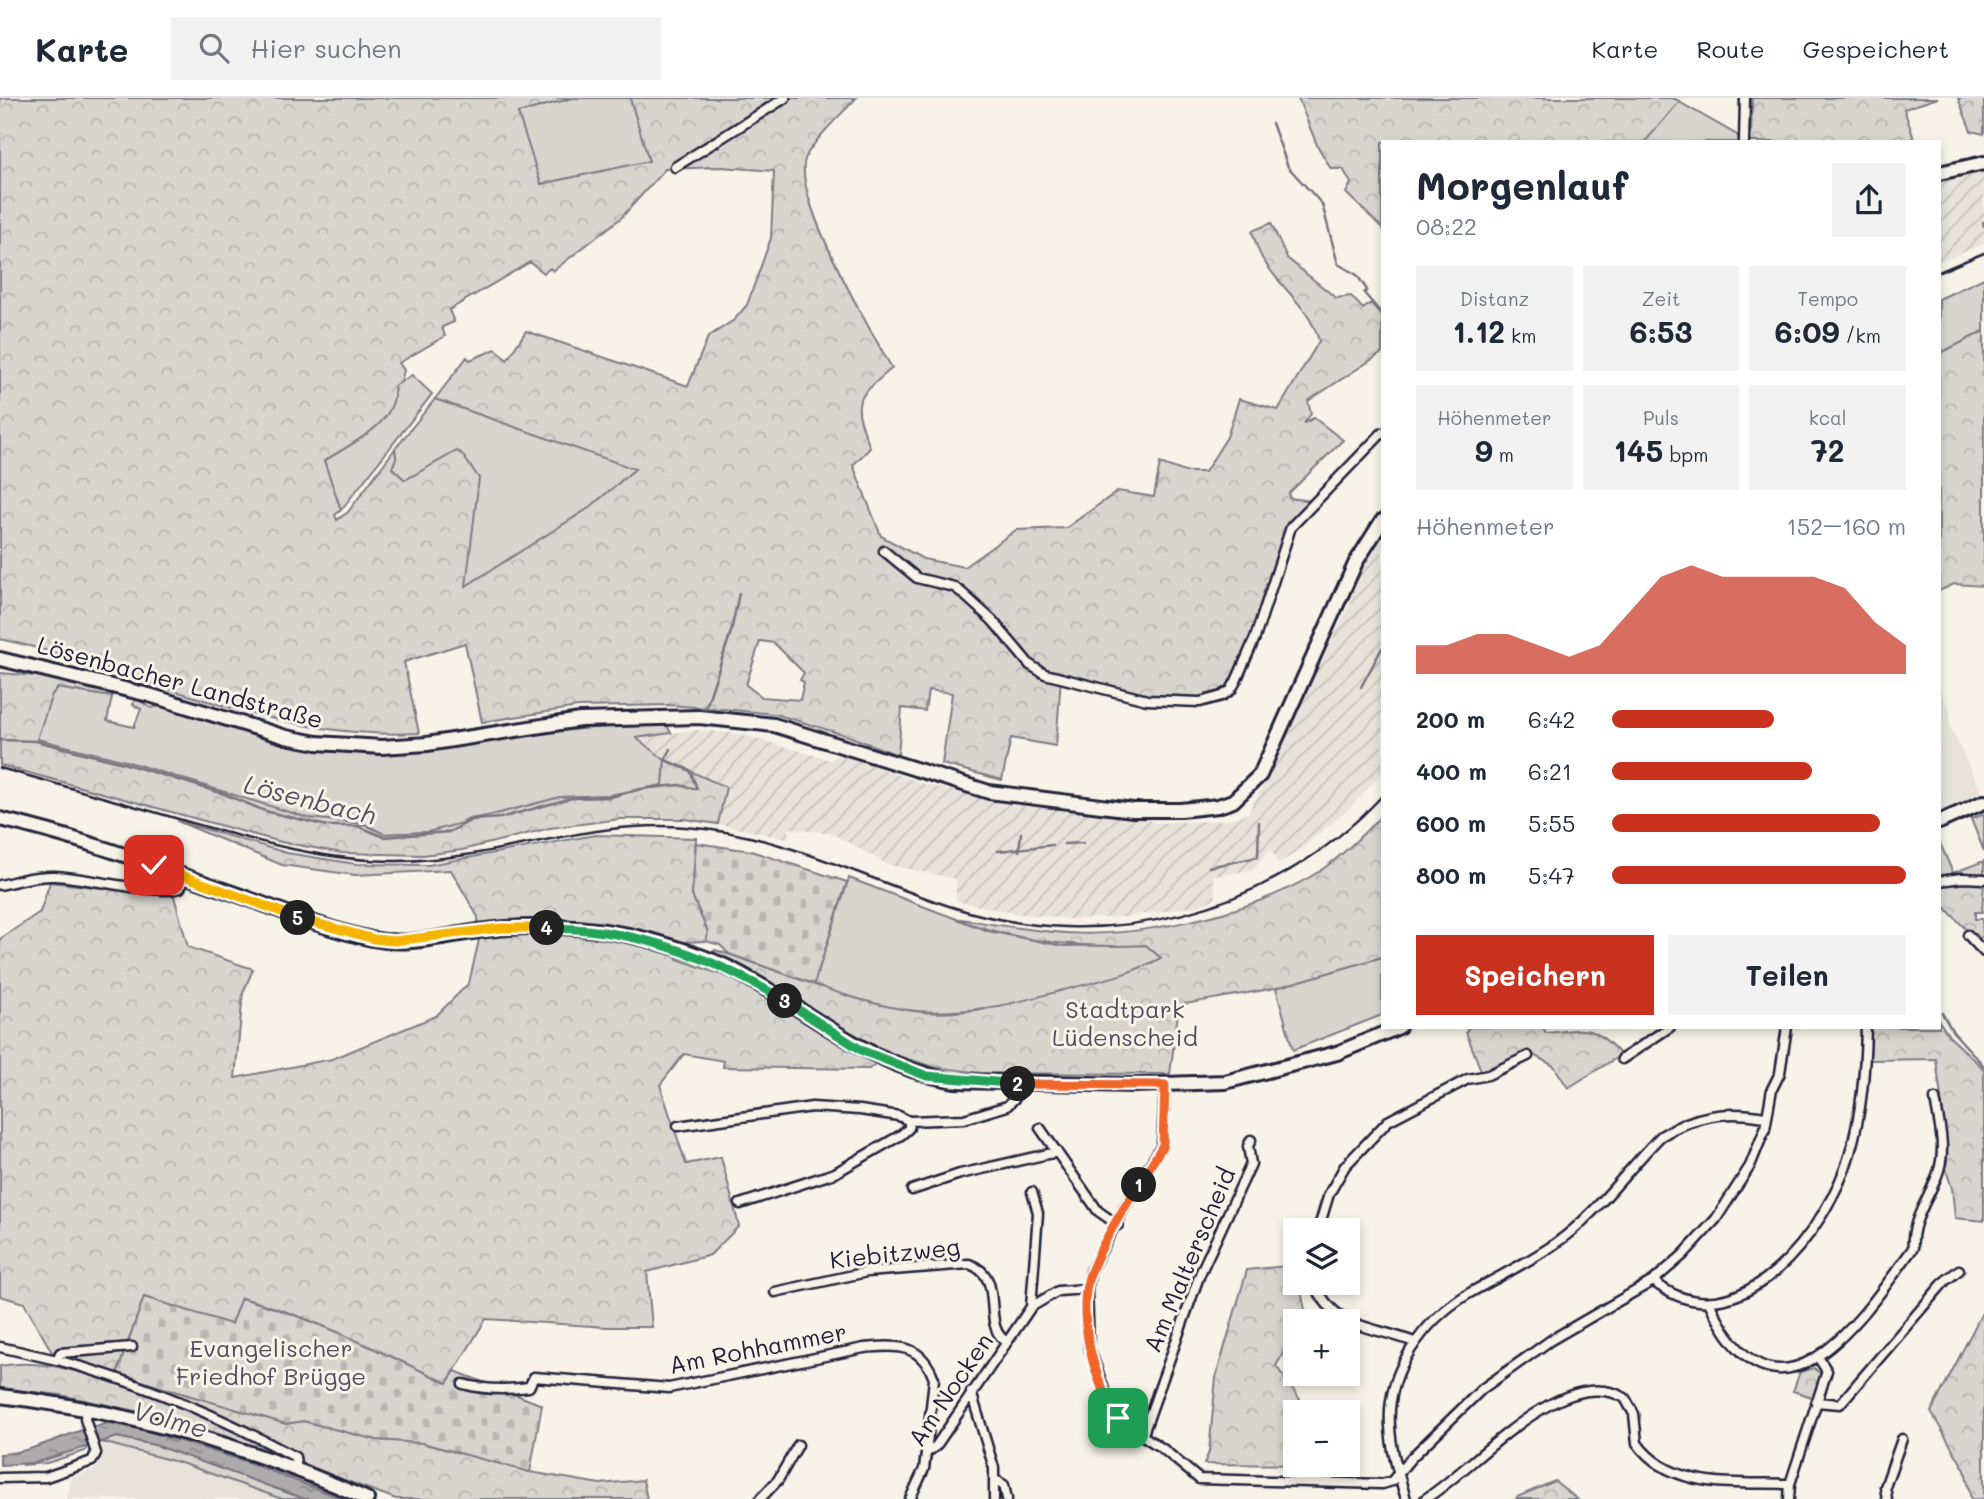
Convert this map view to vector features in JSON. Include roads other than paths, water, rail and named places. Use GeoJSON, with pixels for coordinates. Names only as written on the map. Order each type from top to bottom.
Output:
{"type":"FeatureCollection","features":[{"type":"Feature","properties":{"kind":"main road"},"geometry":{"type":"LineString","coordinates":[[1941,173],[1984,163]]}},
{"type":"Feature","properties":{"kind":"main road","name":"Lösenbacher Landstraße"},"geometry":{"type":"LineString","coordinates":[[0,659],[149,695],[286,737],[317,743],[404,745],[580,720],[699,717],[774,724],[962,786],[1014,797],[1133,810],[1199,809],[1233,801],[1260,775],[1356,562],[1381,522]]}},
{"type":"Feature","properties":{"kind":"main road"},"geometry":{"type":"LineString","coordinates":[[1941,821],[1984,802]]}},
{"type":"Feature","properties":{"kind":"main road"},"geometry":{"type":"LineString","coordinates":[[0,819],[69,835],[316,924],[374,939],[413,941],[501,928],[537,928],[594,930],[670,946],[738,972],[863,1051],[927,1076],[954,1081],[1165,1085],[1224,1082],[1337,1053],[1394,1029]]}},
{"type":"Feature","properties":{"kind":"main road"},"geometry":{"type":"LineString","coordinates":[[0,1396],[132,1417],[226,1444],[367,1499]]}},
{"type":"Feature","properties":{"kind":"street"},"geometry":{"type":"LineString","coordinates":[[675,167],[785,98]]}},
{"type":"Feature","properties":{"kind":"street"},"geometry":{"type":"LineString","coordinates":[[1744,140],[1745,98]]}},
{"type":"Feature","properties":{"kind":"street"},"geometry":{"type":"LineString","coordinates":[[884,551],[917,578],[954,587],[961,592],[992,620],[1030,664],[1045,674],[1147,701],[1200,702],[1226,693],[1236,681],[1255,638],[1291,527],[1381,434]]}},
{"type":"Feature","properties":{"kind":"street"},"geometry":{"type":"LineString","coordinates":[[0,885],[53,876],[172,891],[180,888],[185,877]]}},
{"type":"Feature","properties":{"kind":"street"},"geometry":{"type":"LineString","coordinates":[[1941,881],[1984,879]]}},
{"type":"Feature","properties":{"kind":"street"},"geometry":{"type":"LineString","coordinates":[[1968,935],[1984,952]]}},
{"type":"Feature","properties":{"kind":"street"},"geometry":{"type":"LineString","coordinates":[[1622,1059],[1667,1029]]}},
{"type":"Feature","properties":{"kind":"street"},"geometry":{"type":"LineString","coordinates":[[1165,1085],[1163,1145],[1091,1270],[1087,1289],[1089,1347],[1100,1384],[1118,1418],[1143,1434],[1199,1479],[1355,1485],[1382,1483],[1392,1480],[1482,1389],[1522,1358],[1653,1281],[1683,1255],[1716,1219],[1750,1166],[1765,1129],[1765,1117],[1777,1082],[1787,1029]]}},
{"type":"Feature","properties":{"kind":"street"},"geometry":{"type":"LineString","coordinates":[[1653,1281],[1676,1295],[1709,1302],[1744,1292],[1769,1277],[1786,1262],[1824,1213],[1846,1165],[1863,1103],[1866,1029]]}},
{"type":"Feature","properties":{"kind":"street"},"geometry":{"type":"LineString","coordinates":[[1322,1218],[1336,1181],[1374,1133],[1418,1103],[1468,1079],[1488,1075],[1528,1056]]}},
{"type":"Feature","properties":{"kind":"street"},"geometry":{"type":"LineString","coordinates":[[678,1126],[811,1107],[860,1110],[899,1116],[909,1121],[964,1119],[1007,1106],[1016,1097],[1021,1084]]}},
{"type":"Feature","properties":{"kind":"street"},"geometry":{"type":"LineString","coordinates":[[1709,1302],[1726,1334],[1750,1362],[1779,1370],[1793,1369],[1818,1357],[1866,1309],[1913,1248],[1912,1235],[1939,1169],[1942,1140],[1935,1099]]}},
{"type":"Feature","properties":{"kind":"street"},"geometry":{"type":"LineString","coordinates":[[1406,1499],[1390,1426],[1390,1401],[1414,1342],[1443,1312],[1467,1295],[1559,1241],[1671,1130],[1706,1116],[1737,1112],[1765,1117]]}},
{"type":"Feature","properties":{"kind":"street"},"geometry":{"type":"LineString","coordinates":[[740,1204],[835,1172],[901,1135],[909,1128],[909,1121]]}},
{"type":"Feature","properties":{"kind":"street"},"geometry":{"type":"LineString","coordinates":[[1040,1128],[1098,1211],[1118,1225]]}},
{"type":"Feature","properties":{"kind":"street","name":"Am Malterscheid"},"geometry":{"type":"LineString","coordinates":[[1143,1434],[1196,1285],[1251,1164],[1248,1146],[1251,1140]]}},
{"type":"Feature","properties":{"kind":"street"},"geometry":{"type":"LineString","coordinates":[[912,1190],[960,1174],[1057,1152]]}},
{"type":"Feature","properties":{"kind":"street"},"geometry":{"type":"LineString","coordinates":[[1031,1307],[1038,1213],[1032,1192]]}},
{"type":"Feature","properties":{"kind":"street","name":"Kiebitzweg"},"geometry":{"type":"LineString","coordinates":[[775,1292],[867,1272],[969,1264],[980,1267],[988,1279],[996,1330],[1007,1342]]}},
{"type":"Feature","properties":{"kind":"street"},"geometry":{"type":"LineString","coordinates":[[1816,1402],[1840,1404],[1945,1281],[1959,1270]]}},
{"type":"Feature","properties":{"kind":"street","name":"Am Nocken"},"geometry":{"type":"LineString","coordinates":[[910,1499],[922,1476],[926,1453],[936,1446],[1031,1307],[1058,1291],[1087,1289]]}},
{"type":"Feature","properties":{"kind":"street"},"geometry":{"type":"LineString","coordinates":[[1320,1295],[1328,1309],[1341,1318],[1362,1328],[1414,1342]]}},
{"type":"Feature","properties":{"kind":"street","name":"Am Rohhammer"},"geometry":{"type":"LineString","coordinates":[[463,1384],[477,1388],[514,1389],[529,1387],[534,1377],[669,1388],[864,1348],[889,1345],[912,1348],[930,1368],[934,1379],[926,1453]]}},
{"type":"Feature","properties":{"kind":"street"},"geometry":{"type":"LineString","coordinates":[[0,1347],[121,1378],[217,1419],[295,1457],[297,1470]]}},
{"type":"Feature","properties":{"kind":"street"},"geometry":{"type":"LineString","coordinates":[[57,1360],[60,1353],[75,1350],[132,1347]]}},
{"type":"Feature","properties":{"kind":"street"},"geometry":{"type":"LineString","coordinates":[[1789,1499],[1790,1484],[1827,1371],[1818,1357]]}},
{"type":"Feature","properties":{"kind":"street"},"geometry":{"type":"LineString","coordinates":[[1425,1499],[1513,1428],[1546,1406],[1581,1391],[1603,1392],[1625,1398],[1634,1414],[1637,1443],[1665,1469],[1690,1479],[1790,1484]]}},
{"type":"Feature","properties":{"kind":"street"},"geometry":{"type":"LineString","coordinates":[[971,1392],[994,1468],[994,1499]]}},
{"type":"Feature","properties":{"kind":"street"},"geometry":{"type":"LineString","coordinates":[[0,1478],[46,1477],[76,1469],[92,1461],[96,1453],[87,1426],[86,1408]]}},
{"type":"Feature","properties":{"kind":"street"},"geometry":{"type":"LineString","coordinates":[[1887,1499],[1885,1487],[1902,1439]]}},
{"type":"Feature","properties":{"kind":"street"},"geometry":{"type":"LineString","coordinates":[[760,1499],[778,1480],[798,1445]]}},
{"type":"Feature","properties":{"kind":"street"},"geometry":{"type":"LineString","coordinates":[[994,1479],[1004,1485],[1007,1499]]}},
{"type":"Feature","properties":{"kind":"water"},"geometry":{"type":"Polygon","coordinates":[[[118,1422],[245,1461],[343,1499],[305,1499],[155,1445],[117,1437],[34,1463],[0,1465],[0,1454],[30,1449],[88,1428],[118,1422]]]}},
{"type":"Feature","properties":{"kind":"waterway"},"geometry":{"type":"LineString","coordinates":[[1272,123],[1288,167],[1322,204],[1338,264],[1357,275],[1367,290],[1364,293],[1381,313]]}},
{"type":"Feature","properties":{"kind":"waterway"},"geometry":{"type":"LineString","coordinates":[[1983,222],[1984,226]]}},
{"type":"Feature","properties":{"kind":"waterway"},"geometry":{"type":"LineString","coordinates":[[706,707],[731,632],[739,593]]}},
{"type":"Feature","properties":{"kind":"waterway","name":"Lösenbach"},"geometry":{"type":"LineString","coordinates":[[1361,687],[1381,650]]}},
{"type":"Feature","properties":{"kind":"waterway","name":"Lösenbach"},"geometry":{"type":"LineString","coordinates":[[0,740],[36,741],[123,763],[224,794],[265,811],[327,826],[358,826],[384,837],[449,832],[472,820],[500,818],[572,798],[610,797],[641,789],[679,785],[697,789],[690,770],[665,760],[671,749]]}},
{"type":"Feature","properties":{"kind":"waterway","name":"Lösenbach"},"geometry":{"type":"LineString","coordinates":[[1209,867],[1258,857],[1259,822]]}},
{"type":"Feature","properties":{"kind":"waterway"},"geometry":{"type":"LineString","coordinates":[[1019,851],[1021,833]]}},
{"type":"Feature","properties":{"kind":"waterway","name":"Lösenbach"},"geometry":{"type":"LineString","coordinates":[[1064,844],[1083,843]]}},
{"type":"Feature","properties":{"kind":"waterway","name":"Lösenbach"},"geometry":{"type":"LineString","coordinates":[[998,851],[1052,845]]}},
{"type":"Feature","properties":{"kind":"waterway"},"geometry":{"type":"LineString","coordinates":[[1942,1013],[1953,1032],[1984,1066]]}},
{"type":"Feature","properties":{"kind":"railway"},"geometry":{"type":"LineString","coordinates":[[1941,271],[1984,253]]}},
{"type":"Feature","properties":{"kind":"railway"},"geometry":{"type":"LineString","coordinates":[[0,768],[261,842],[368,860],[396,861],[469,855],[576,834],[648,826],[719,831],[786,847],[949,906],[1007,921],[1066,927],[1125,925],[1182,914],[1237,896],[1290,870],[1338,837],[1381,797]]}},
{"type":"Feature","properties":{"kind":"park label","name":"Stadtpark Lüdenscheid"},"geometry":{"type":"Point","coordinates":[1125,1024]}},
{"type":"Feature","properties":{"kind":"park label","name":"Evangelischer Friedhof Brügge"},"geometry":{"type":"Point","coordinates":[271,1363]}},
{"type":"Feature","properties":{"kind":"water label","name":"Volme"},"geometry":{"type":"Point","coordinates":[170,1420]}}]}
